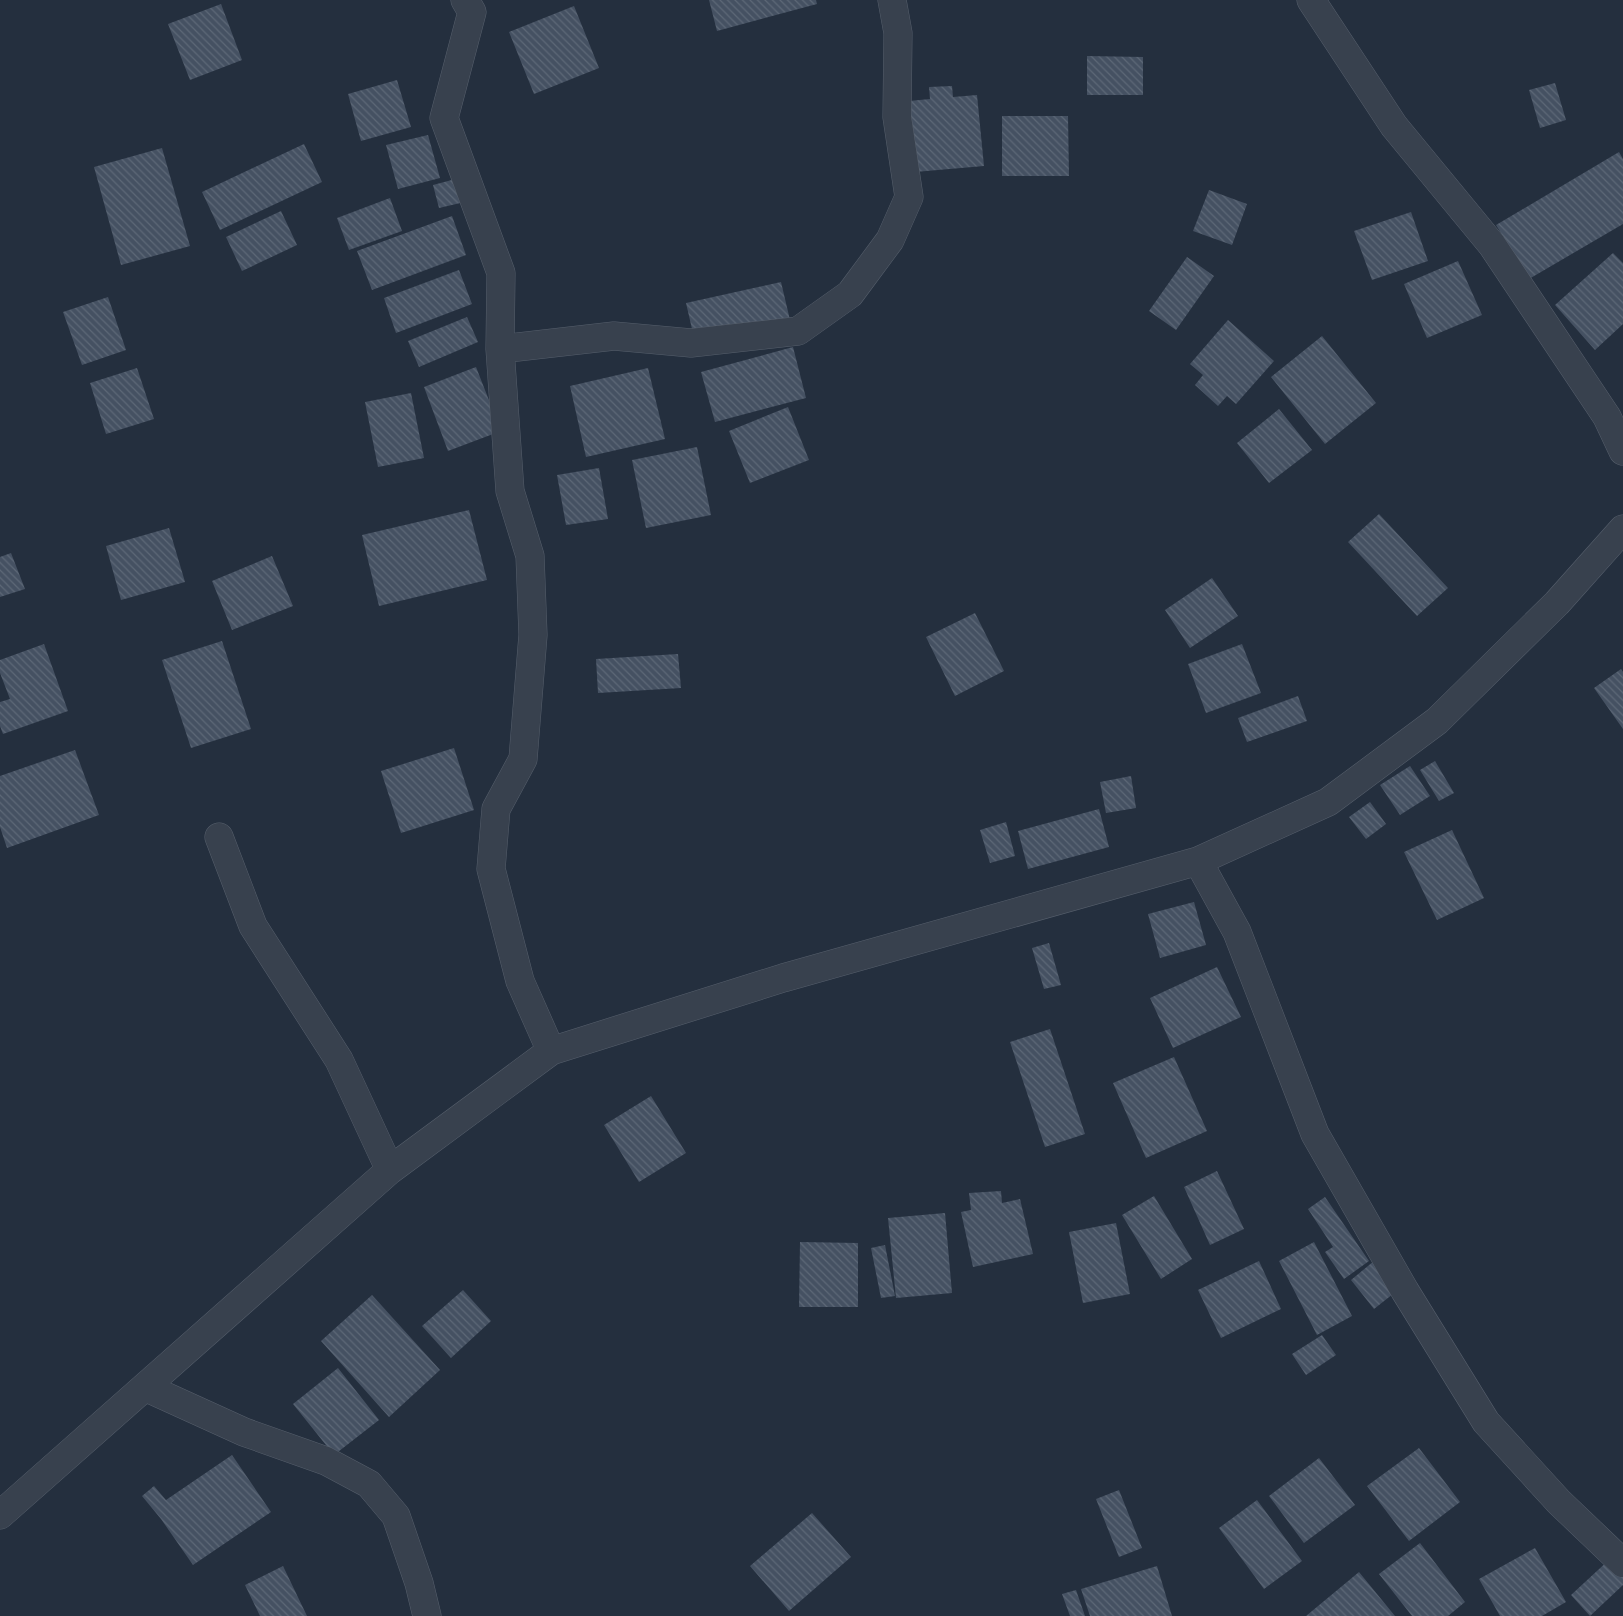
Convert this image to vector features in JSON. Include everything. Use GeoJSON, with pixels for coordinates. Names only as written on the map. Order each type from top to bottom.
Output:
{"type":"FeatureCollection","features":[{"type":"Feature","properties":{"kind":"street"},"geometry":{"type":"LineString","coordinates":[[465,0],[472,12],[444,118],[501,273],[500,349],[510,491],[530,556],[533,635],[523,759],[496,809],[491,869],[520,981],[551,1051]]}},
{"type":"Feature","properties":{"kind":"street"},"geometry":{"type":"LineString","coordinates":[[500,349],[614,336],[691,343],[798,331],[850,294],[890,240],[909,197],[897,117],[898,33],[892,0]]}},
{"type":"Feature","properties":{"kind":"street"},"geometry":{"type":"LineString","coordinates":[[1311,0],[1394,126],[1492,245],[1607,417],[1623,452]]}},
{"type":"Feature","properties":{"kind":"street"},"geometry":{"type":"LineString","coordinates":[[0,1515],[390,1170],[551,1051],[783,978],[1198,861],[1328,802],[1437,721],[1557,603],[1623,529]]}},
{"type":"Feature","properties":{"kind":"street"},"geometry":{"type":"LineString","coordinates":[[219,837],[253,926],[339,1060],[390,1170]]}},
{"type":"Feature","properties":{"kind":"street"},"geometry":{"type":"LineString","coordinates":[[1198,861],[1237,932],[1315,1134],[1404,1291],[1486,1422],[1559,1502],[1623,1562]]}},
{"type":"Feature","properties":{"kind":"street"},"geometry":{"type":"LineString","coordinates":[[145,1387],[244,1432],[326,1461],[368,1484],[396,1516],[419,1583],[427,1616]]}},
{"type":"Feature","properties":{"kind":"building"},"geometry":{"type":"Polygon","coordinates":[[[709,0],[816,0],[817,4],[717,31],[709,0]]]}},
{"type":"Feature","properties":{"kind":"building"},"geometry":{"type":"Polygon","coordinates":[[[221,4],[242,60],[190,80],[168,24],[221,4]]]}},
{"type":"Feature","properties":{"kind":"building"},"geometry":{"type":"Polygon","coordinates":[[[574,6],[599,68],[534,94],[509,32],[574,6]]]}},
{"type":"Feature","properties":{"kind":"building"},"geometry":{"type":"Polygon","coordinates":[[[1087,56],[1143,57],[1143,95],[1087,95],[1087,56]]]}},
{"type":"Feature","properties":{"kind":"building"},"geometry":{"type":"Polygon","coordinates":[[[397,80],[411,127],[361,141],[348,94],[397,80]]]}},
{"type":"Feature","properties":{"kind":"building"},"geometry":{"type":"Polygon","coordinates":[[[1555,83],[1566,120],[1540,128],[1529,90],[1555,83]]]}},
{"type":"Feature","properties":{"kind":"building"},"geometry":{"type":"Polygon","coordinates":[[[952,86],[953,97],[977,95],[984,166],[915,172],[909,101],[930,99],[929,87],[952,86]]]}},
{"type":"Feature","properties":{"kind":"building"},"geometry":{"type":"Polygon","coordinates":[[[1002,116],[1068,116],[1069,176],[1002,176],[1002,116]]]}},
{"type":"Feature","properties":{"kind":"building"},"geometry":{"type":"Polygon","coordinates":[[[428,135],[440,178],[398,189],[386,145],[428,135]]]}},
{"type":"Feature","properties":{"kind":"building"},"geometry":{"type":"Polygon","coordinates":[[[304,144],[322,182],[220,230],[202,192],[304,144]]]}},
{"type":"Feature","properties":{"kind":"building"},"geometry":{"type":"Polygon","coordinates":[[[162,148],[190,246],[121,265],[94,167],[162,148]]]}},
{"type":"Feature","properties":{"kind":"building"},"geometry":{"type":"Polygon","coordinates":[[[1619,152],[1623,159],[1623,224],[1529,279],[1496,225],[1619,152]]]}},
{"type":"Feature","properties":{"kind":"building"},"geometry":{"type":"Polygon","coordinates":[[[463,177],[469,201],[439,208],[433,185],[463,177]]]}},
{"type":"Feature","properties":{"kind":"building"},"geometry":{"type":"Polygon","coordinates":[[[1209,190],[1247,204],[1232,245],[1193,231],[1209,190]]]}},
{"type":"Feature","properties":{"kind":"building"},"geometry":{"type":"Polygon","coordinates":[[[390,198],[402,231],[349,250],[337,218],[390,198]]]}},
{"type":"Feature","properties":{"kind":"building"},"geometry":{"type":"Polygon","coordinates":[[[281,211],[297,245],[242,271],[226,237],[281,211]]]}},
{"type":"Feature","properties":{"kind":"building"},"geometry":{"type":"Polygon","coordinates":[[[1411,212],[1428,261],[1372,280],[1354,231],[1411,212]]]}},
{"type":"Feature","properties":{"kind":"building"},"geometry":{"type":"Polygon","coordinates":[[[452,216],[466,255],[372,290],[357,251],[452,216]]]}},
{"type":"Feature","properties":{"kind":"building"},"geometry":{"type":"Polygon","coordinates":[[[1613,253],[1623,263],[1623,324],[1595,350],[1555,305],[1613,253]]]}},
{"type":"Feature","properties":{"kind":"building"},"geometry":{"type":"Polygon","coordinates":[[[1187,257],[1214,276],[1176,330],[1149,311],[1187,257]]]}},
{"type":"Feature","properties":{"kind":"building"},"geometry":{"type":"Polygon","coordinates":[[[1458,261],[1482,315],[1427,338],[1404,284],[1458,261]]]}},
{"type":"Feature","properties":{"kind":"building"},"geometry":{"type":"Polygon","coordinates":[[[459,270],[472,304],[396,333],[384,298],[459,270]]]}},
{"type":"Feature","properties":{"kind":"building"},"geometry":{"type":"Polygon","coordinates":[[[781,282],[790,320],[695,342],[686,303],[781,282]]]}},
{"type":"Feature","properties":{"kind":"building"},"geometry":{"type":"Polygon","coordinates":[[[108,297],[126,350],[82,365],[63,312],[108,297]]]}},
{"type":"Feature","properties":{"kind":"building"},"geometry":{"type":"Polygon","coordinates":[[[467,317],[478,342],[419,367],[408,341],[467,317]]]}},
{"type":"Feature","properties":{"kind":"building"},"geometry":{"type":"Polygon","coordinates":[[[1228,320],[1274,361],[1236,404],[1227,396],[1218,406],[1195,385],[1203,375],[1190,364],[1228,320]]]}},
{"type":"Feature","properties":{"kind":"building"},"geometry":{"type":"Polygon","coordinates":[[[1322,336],[1376,403],[1325,444],[1271,377],[1322,336]]]}},
{"type":"Feature","properties":{"kind":"building"},"geometry":{"type":"Polygon","coordinates":[[[793,347],[806,398],[715,422],[701,372],[793,347]]]}},
{"type":"Feature","properties":{"kind":"building"},"geometry":{"type":"Polygon","coordinates":[[[476,367],[501,431],[448,451],[424,387],[476,367]]]}},
{"type":"Feature","properties":{"kind":"building"},"geometry":{"type":"Polygon","coordinates":[[[137,368],[154,419],[106,434],[90,383],[137,368]]]}},
{"type":"Feature","properties":{"kind":"building"},"geometry":{"type":"Polygon","coordinates":[[[648,368],[665,439],[586,457],[570,386],[648,368]]]}},
{"type":"Feature","properties":{"kind":"building"},"geometry":{"type":"Polygon","coordinates":[[[411,393],[424,458],[378,467],[365,402],[411,393]]]}},
{"type":"Feature","properties":{"kind":"building"},"geometry":{"type":"Polygon","coordinates":[[[788,407],[809,460],[750,483],[729,431],[788,407]]]}},
{"type":"Feature","properties":{"kind":"building"},"geometry":{"type":"Polygon","coordinates":[[[1279,409],[1312,450],[1269,483],[1237,443],[1279,409]]]}},
{"type":"Feature","properties":{"kind":"building"},"geometry":{"type":"Polygon","coordinates":[[[697,447],[711,515],[646,528],[632,460],[697,447]]]}},
{"type":"Feature","properties":{"kind":"building"},"geometry":{"type":"Polygon","coordinates":[[[599,468],[608,519],[566,525],[557,475],[599,468]]]}},
{"type":"Feature","properties":{"kind":"building"},"geometry":{"type":"Polygon","coordinates":[[[469,510],[487,580],[379,606],[362,535],[469,510]]]}},
{"type":"Feature","properties":{"kind":"building"},"geometry":{"type":"Polygon","coordinates":[[[1379,514],[1448,588],[1417,616],[1348,542],[1379,514]]]}},
{"type":"Feature","properties":{"kind":"building"},"geometry":{"type":"Polygon","coordinates":[[[169,528],[185,582],[121,600],[106,546],[169,528]]]}},
{"type":"Feature","properties":{"kind":"building"},"geometry":{"type":"Polygon","coordinates":[[[11,553],[25,589],[0,597],[0,557],[11,553]]]}},
{"type":"Feature","properties":{"kind":"building"},"geometry":{"type":"Polygon","coordinates":[[[272,556],[293,606],[232,630],[212,581],[272,556]]]}},
{"type":"Feature","properties":{"kind":"building"},"geometry":{"type":"Polygon","coordinates":[[[1212,578],[1238,616],[1190,648],[1165,610],[1212,578]]]}},
{"type":"Feature","properties":{"kind":"building"},"geometry":{"type":"Polygon","coordinates":[[[975,613],[1004,671],[955,696],[926,637],[975,613]]]}},
{"type":"Feature","properties":{"kind":"building"},"geometry":{"type":"Polygon","coordinates":[[[222,641],[251,729],[191,748],[162,660],[222,641]]]}},
{"type":"Feature","properties":{"kind":"building"},"geometry":{"type":"Polygon","coordinates":[[[44,644],[68,711],[3,734],[0,726],[0,702],[10,699],[0,673],[0,660],[44,644]]]}},
{"type":"Feature","properties":{"kind":"building"},"geometry":{"type":"Polygon","coordinates":[[[1242,644],[1261,693],[1206,713],[1188,664],[1242,644]]]}},
{"type":"Feature","properties":{"kind":"building"},"geometry":{"type":"Polygon","coordinates":[[[678,654],[681,688],[598,693],[596,659],[678,654]]]}},
{"type":"Feature","properties":{"kind":"building"},"geometry":{"type":"Polygon","coordinates":[[[1621,669],[1623,672],[1623,729],[1594,688],[1621,669]]]}},
{"type":"Feature","properties":{"kind":"building"},"geometry":{"type":"Polygon","coordinates":[[[1298,696],[1307,721],[1247,742],[1238,718],[1298,696]]]}},
{"type":"Feature","properties":{"kind":"building"},"geometry":{"type":"Polygon","coordinates":[[[454,748],[474,810],[401,833],[381,771],[454,748]]]}},
{"type":"Feature","properties":{"kind":"building"},"geometry":{"type":"Polygon","coordinates":[[[75,750],[99,815],[7,848],[0,827],[0,776],[75,750]]]}},
{"type":"Feature","properties":{"kind":"building"},"geometry":{"type":"Polygon","coordinates":[[[1435,761],[1454,793],[1439,801],[1420,770],[1435,761]]]}},
{"type":"Feature","properties":{"kind":"building"},"geometry":{"type":"Polygon","coordinates":[[[1410,766],[1430,796],[1400,815],[1380,785],[1410,766]]]}},
{"type":"Feature","properties":{"kind":"building"},"geometry":{"type":"Polygon","coordinates":[[[1131,776],[1136,808],[1106,813],[1100,782],[1131,776]]]}},
{"type":"Feature","properties":{"kind":"building"},"geometry":{"type":"Polygon","coordinates":[[[1370,802],[1386,824],[1366,839],[1349,817],[1370,802]]]}},
{"type":"Feature","properties":{"kind":"building"},"geometry":{"type":"Polygon","coordinates":[[[1099,809],[1109,847],[1028,869],[1018,831],[1099,809]]]}},
{"type":"Feature","properties":{"kind":"building"},"geometry":{"type":"Polygon","coordinates":[[[1006,822],[1015,856],[990,863],[980,830],[1006,822]]]}},
{"type":"Feature","properties":{"kind":"building"},"geometry":{"type":"Polygon","coordinates":[[[1452,830],[1484,898],[1437,920],[1404,852],[1452,830]]]}},
{"type":"Feature","properties":{"kind":"building"},"geometry":{"type":"Polygon","coordinates":[[[1194,902],[1206,945],[1160,958],[1148,914],[1194,902]]]}},
{"type":"Feature","properties":{"kind":"building"},"geometry":{"type":"Polygon","coordinates":[[[1049,943],[1061,985],[1044,989],[1032,948],[1049,943]]]}},
{"type":"Feature","properties":{"kind":"building"},"geometry":{"type":"Polygon","coordinates":[[[1217,967],[1241,1017],[1173,1048],[1150,998],[1217,967]]]}},
{"type":"Feature","properties":{"kind":"building"},"geometry":{"type":"Polygon","coordinates":[[[1050,1029],[1085,1134],[1045,1147],[1010,1042],[1050,1029]]]}},
{"type":"Feature","properties":{"kind":"building"},"geometry":{"type":"Polygon","coordinates":[[[1174,1057],[1207,1131],[1146,1158],[1113,1083],[1174,1057]]]}},
{"type":"Feature","properties":{"kind":"building"},"geometry":{"type":"Polygon","coordinates":[[[651,1096],[686,1153],[639,1182],[604,1125],[651,1096]]]}},
{"type":"Feature","properties":{"kind":"building"},"geometry":{"type":"Polygon","coordinates":[[[1217,1171],[1244,1229],[1210,1245],[1184,1187],[1217,1171]]]}},
{"type":"Feature","properties":{"kind":"building"},"geometry":{"type":"Polygon","coordinates":[[[1001,1191],[1002,1203],[1020,1199],[1033,1254],[973,1267],[961,1212],[971,1210],[969,1193],[1001,1191]]]}},
{"type":"Feature","properties":{"kind":"building"},"geometry":{"type":"Polygon","coordinates":[[[1154,1196],[1192,1259],[1161,1279],[1122,1215],[1154,1196]]]}},
{"type":"Feature","properties":{"kind":"building"},"geometry":{"type":"Polygon","coordinates":[[[1325,1197],[1369,1261],[1344,1279],[1325,1252],[1333,1247],[1308,1209],[1325,1197]]]}},
{"type":"Feature","properties":{"kind":"building"},"geometry":{"type":"Polygon","coordinates":[[[945,1213],[952,1293],[896,1298],[888,1218],[945,1213]]]}},
{"type":"Feature","properties":{"kind":"building"},"geometry":{"type":"Polygon","coordinates":[[[1116,1223],[1130,1294],[1083,1303],[1069,1232],[1116,1223]]]}},
{"type":"Feature","properties":{"kind":"building"},"geometry":{"type":"Polygon","coordinates":[[[800,1242],[858,1243],[858,1307],[799,1307],[800,1242]]]}},
{"type":"Feature","properties":{"kind":"building"},"geometry":{"type":"Polygon","coordinates":[[[1314,1242],[1352,1316],[1317,1335],[1279,1261],[1314,1242]]]}},
{"type":"Feature","properties":{"kind":"building"},"geometry":{"type":"Polygon","coordinates":[[[885,1245],[895,1296],[881,1298],[871,1248],[885,1245]]]}},
{"type":"Feature","properties":{"kind":"building"},"geometry":{"type":"Polygon","coordinates":[[[1259,1261],[1281,1309],[1221,1338],[1198,1290],[1259,1261]]]}},
{"type":"Feature","properties":{"kind":"building"},"geometry":{"type":"Polygon","coordinates":[[[1374,1261],[1398,1290],[1374,1309],[1351,1280],[1374,1261]]]}},
{"type":"Feature","properties":{"kind":"building"},"geometry":{"type":"Polygon","coordinates":[[[463,1290],[491,1321],[451,1358],[422,1326],[463,1290]]]}},
{"type":"Feature","properties":{"kind":"building"},"geometry":{"type":"Polygon","coordinates":[[[372,1295],[440,1370],[389,1417],[321,1341],[372,1295]]]}},
{"type":"Feature","properties":{"kind":"building"},"geometry":{"type":"Polygon","coordinates":[[[1322,1335],[1336,1355],[1306,1375],[1292,1354],[1322,1335]]]}},
{"type":"Feature","properties":{"kind":"building"},"geometry":{"type":"Polygon","coordinates":[[[338,1368],[379,1420],[334,1455],[293,1404],[338,1368]]]}},
{"type":"Feature","properties":{"kind":"building"},"geometry":{"type":"Polygon","coordinates":[[[1419,1448],[1460,1502],[1409,1541],[1367,1486],[1419,1448]]]}},
{"type":"Feature","properties":{"kind":"building"},"geometry":{"type":"Polygon","coordinates":[[[232,1455],[271,1512],[193,1565],[161,1519],[142,1496],[154,1486],[166,1500],[232,1455]]]}},
{"type":"Feature","properties":{"kind":"building"},"geometry":{"type":"Polygon","coordinates":[[[1319,1458],[1355,1505],[1304,1543],[1269,1496],[1319,1458]]]}},
{"type":"Feature","properties":{"kind":"building"},"geometry":{"type":"Polygon","coordinates":[[[1119,1490],[1142,1548],[1119,1557],[1096,1499],[1119,1490]]]}},
{"type":"Feature","properties":{"kind":"building"},"geometry":{"type":"Polygon","coordinates":[[[1257,1500],[1302,1561],[1264,1589],[1219,1528],[1257,1500]]]}},
{"type":"Feature","properties":{"kind":"building"},"geometry":{"type":"Polygon","coordinates":[[[812,1513],[851,1557],[789,1611],[750,1566],[812,1513]]]}},
{"type":"Feature","properties":{"kind":"building"},"geometry":{"type":"Polygon","coordinates":[[[1420,1543],[1465,1602],[1448,1616],[1412,1616],[1379,1574],[1420,1543]]]}},
{"type":"Feature","properties":{"kind":"building"},"geometry":{"type":"Polygon","coordinates":[[[1535,1548],[1566,1602],[1542,1616],[1500,1616],[1479,1579],[1535,1548]]]}},
{"type":"Feature","properties":{"kind":"building"},"geometry":{"type":"Polygon","coordinates":[[[1611,1558],[1623,1571],[1623,1585],[1590,1616],[1571,1595],[1611,1558]]]}},
{"type":"Feature","properties":{"kind":"building"},"geometry":{"type":"Polygon","coordinates":[[[283,1566],[307,1616],[260,1616],[245,1585],[283,1566]]]}},
{"type":"Feature","properties":{"kind":"building"},"geometry":{"type":"Polygon","coordinates":[[[1157,1566],[1172,1616],[1090,1616],[1081,1589],[1157,1566]]]}},
{"type":"Feature","properties":{"kind":"building"},"geometry":{"type":"Polygon","coordinates":[[[1359,1572],[1395,1616],[1306,1616],[1359,1572]]]}},
{"type":"Feature","properties":{"kind":"building"},"geometry":{"type":"Polygon","coordinates":[[[1076,1590],[1085,1616],[1070,1616],[1062,1594],[1076,1590]]]}}]}
